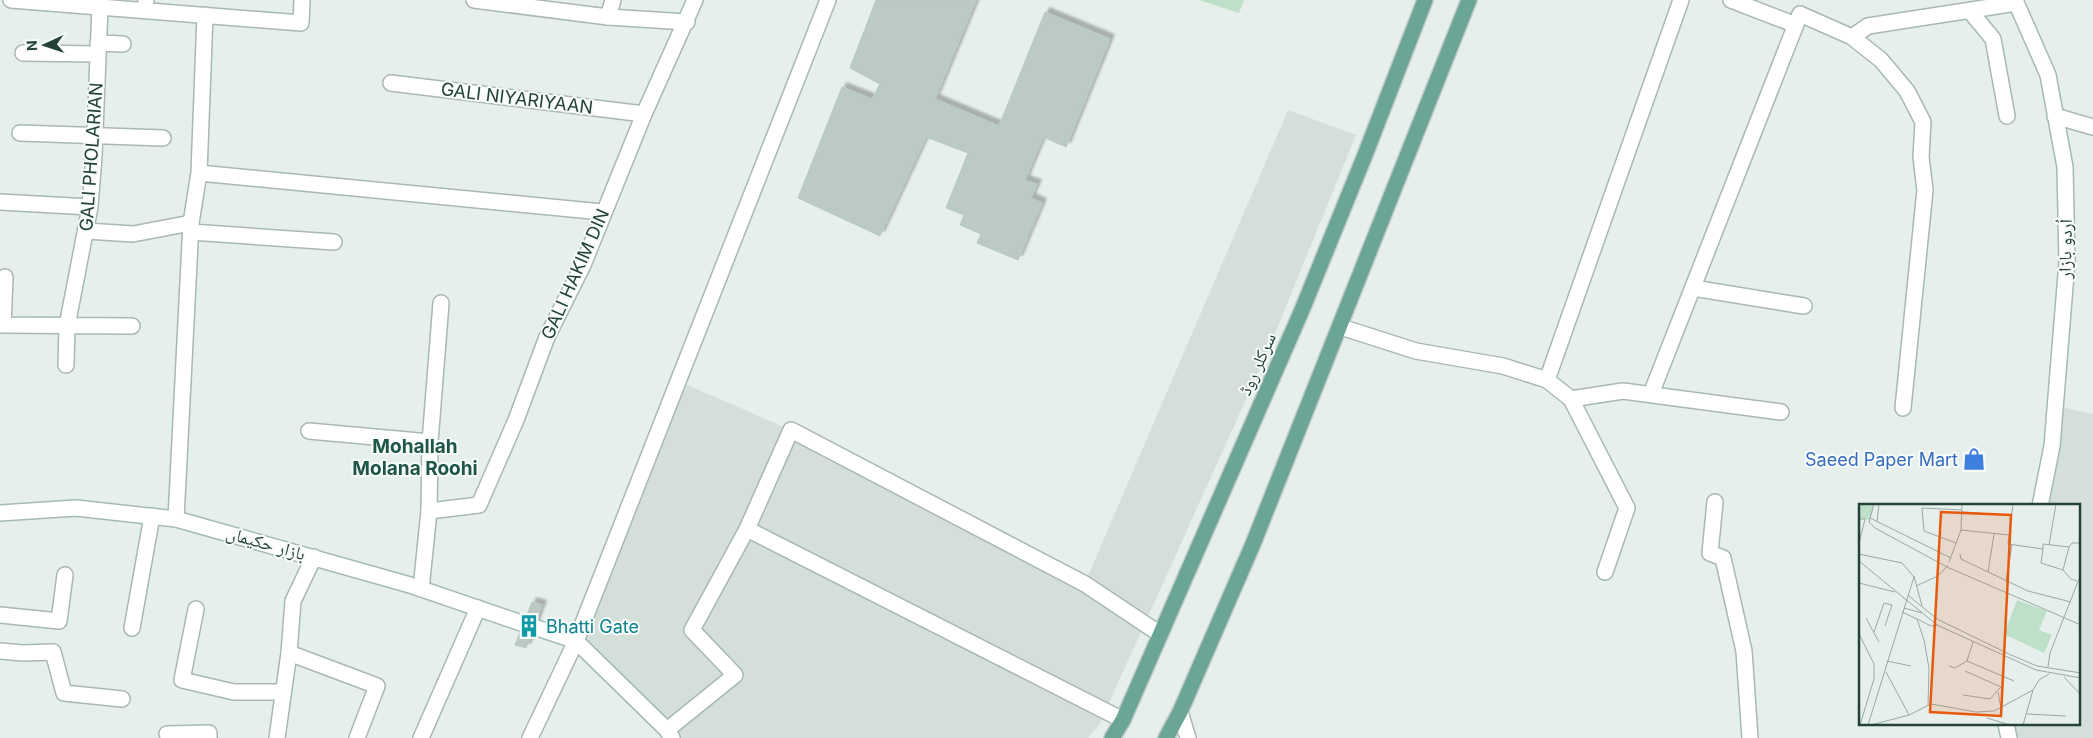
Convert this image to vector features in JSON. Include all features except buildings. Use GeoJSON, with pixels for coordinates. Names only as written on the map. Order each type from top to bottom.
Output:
{"type":"FeatureCollection","features":[{"type":"Feature","properties":{"kind":"main road","name":"سرکلر روڈ"},"geometry":{"type":"LineString","coordinates":[[1112,738],[1123,720],[1302,310],[1365,155],[1424,0]]}},
{"type":"Feature","properties":{"kind":"main road"},"geometry":{"type":"LineString","coordinates":[[1166,738],[1180,712],[1253,544],[1341,327],[1469,0]]}},
{"type":"Feature","properties":{"kind":"street"},"geometry":{"type":"LineString","coordinates":[[11,0],[52,1],[100,7],[146,5],[205,15],[300,23],[302,0]]}},
{"type":"Feature","properties":{"kind":"street"},"geometry":{"type":"LineString","coordinates":[[474,0],[608,17],[687,22]]}},
{"type":"Feature","properties":{"kind":"street"},"geometry":{"type":"LineString","coordinates":[[608,17],[613,0]]}},
{"type":"Feature","properties":{"kind":"street","name":"GALI HAKIM DIN"},"geometry":{"type":"LineString","coordinates":[[429,511],[479,505],[516,420],[547,337],[583,265],[602,212],[644,114],[687,22],[695,0]]}},
{"type":"Feature","properties":{"kind":"street"},"geometry":{"type":"LineString","coordinates":[[530,738],[576,641],[828,0]]}},
{"type":"Feature","properties":{"kind":"street"},"geometry":{"type":"LineString","coordinates":[[1547,380],[1681,0]]}},
{"type":"Feature","properties":{"kind":"street"},"geometry":{"type":"LineString","coordinates":[[1731,0],[1796,25]]}},
{"type":"Feature","properties":{"kind":"street"},"geometry":{"type":"LineString","coordinates":[[1852,38],[1868,26],[1970,11],[2015,2]]}},
{"type":"Feature","properties":{"kind":"street","name":"اُردو بازار"},"geometry":{"type":"LineString","coordinates":[[2015,2],[2048,75],[2065,167],[2067,262],[2052,446],[2040,504]]}},
{"type":"Feature","properties":{"kind":"street","name":"GALI PHOLARIAN"},"geometry":{"type":"LineString","coordinates":[[66,365],[67,326],[87,231],[90,207],[100,7]]}},
{"type":"Feature","properties":{"kind":"street"},"geometry":{"type":"LineString","coordinates":[[1970,11],[1993,39],[2007,116]]}},
{"type":"Feature","properties":{"kind":"street"},"geometry":{"type":"LineString","coordinates":[[1651,394],[1800,14],[1852,38],[1881,60],[1907,91],[1923,122],[1920,157],[1925,190],[1903,408]]}},
{"type":"Feature","properties":{"kind":"street"},"geometry":{"type":"LineString","coordinates":[[176,519],[191,228],[199,173],[205,15]]}},
{"type":"Feature","properties":{"kind":"street"},"geometry":{"type":"LineString","coordinates":[[23,53],[97,49],[124,44]]}},
{"type":"Feature","properties":{"kind":"street","name":"GALI NIYARIYAAN"},"geometry":{"type":"LineString","coordinates":[[391,83],[644,114]]}},
{"type":"Feature","properties":{"kind":"street"},"geometry":{"type":"LineString","coordinates":[[2055,116],[2093,127]]}},
{"type":"Feature","properties":{"kind":"street"},"geometry":{"type":"LineString","coordinates":[[20,133],[95,134],[163,138]]}},
{"type":"Feature","properties":{"kind":"street"},"geometry":{"type":"LineString","coordinates":[[199,173],[602,212]]}},
{"type":"Feature","properties":{"kind":"street"},"geometry":{"type":"LineString","coordinates":[[0,202],[90,207]]}},
{"type":"Feature","properties":{"kind":"street"},"geometry":{"type":"LineString","coordinates":[[87,231],[133,234],[191,228],[334,242]]}},
{"type":"Feature","properties":{"kind":"street"},"geometry":{"type":"LineString","coordinates":[[5,277],[2,325],[132,326]]}},
{"type":"Feature","properties":{"kind":"street"},"geometry":{"type":"LineString","coordinates":[[1693,288],[1804,306]]}},
{"type":"Feature","properties":{"kind":"street"},"geometry":{"type":"LineString","coordinates":[[420,589],[429,511],[430,442],[441,303]]}},
{"type":"Feature","properties":{"kind":"street"},"geometry":{"type":"LineString","coordinates":[[1341,327],[1416,351],[1503,366],[1547,380],[1571,398],[1627,508],[1605,572]]}},
{"type":"Feature","properties":{"kind":"street"},"geometry":{"type":"LineString","coordinates":[[1571,398],[1623,390],[1781,412]]}},
{"type":"Feature","properties":{"kind":"street"},"geometry":{"type":"LineString","coordinates":[[576,641],[669,734],[735,675],[692,630],[748,529],[790,430],[1085,584],[1160,634]]}},
{"type":"Feature","properties":{"kind":"street"},"geometry":{"type":"LineString","coordinates":[[308,431],[430,442]]}},
{"type":"Feature","properties":{"kind":"street"},"geometry":{"type":"LineString","coordinates":[[1715,502],[1710,552],[1723,558],[1744,651],[1750,738]]}},
{"type":"Feature","properties":{"kind":"street","name":"بازار حکیماں"},"geometry":{"type":"LineString","coordinates":[[0,513],[76,508],[176,519],[314,557],[420,589],[576,641]]}},
{"type":"Feature","properties":{"kind":"street"},"geometry":{"type":"LineString","coordinates":[[132,628],[152,516]]}},
{"type":"Feature","properties":{"kind":"street"},"geometry":{"type":"LineString","coordinates":[[748,529],[1123,720]]}},
{"type":"Feature","properties":{"kind":"street"},"geometry":{"type":"LineString","coordinates":[[277,738],[289,653],[293,601],[314,557]]}},
{"type":"Feature","properties":{"kind":"street"},"geometry":{"type":"LineString","coordinates":[[0,615],[59,621],[65,575]]}},
{"type":"Feature","properties":{"kind":"street"},"geometry":{"type":"LineString","coordinates":[[421,738],[478,608]]}},
{"type":"Feature","properties":{"kind":"street"},"geometry":{"type":"LineString","coordinates":[[196,609],[182,680],[234,692],[283,692]]}},
{"type":"Feature","properties":{"kind":"street"},"geometry":{"type":"LineString","coordinates":[[0,651],[23,653],[53,652],[64,693],[122,699]]}},
{"type":"Feature","properties":{"kind":"street"},"geometry":{"type":"LineString","coordinates":[[289,653],[377,686],[357,738]]}},
{"type":"Feature","properties":{"kind":"street"},"geometry":{"type":"LineString","coordinates":[[1180,712],[1188,738]]}},
{"type":"Feature","properties":{"kind":"street"},"geometry":{"type":"LineString","coordinates":[[167,734],[209,733],[209,738]]}},
{"type":"Feature","properties":{"kind":"shaded area"},"geometry":{"type":"Polygon","coordinates":[[[1288,110],[1356,135],[1267,353],[1099,725],[1088,738],[673,738],[576,641],[678,381],[791,430],[1085,583],[1288,110]]]}},
{"type":"Feature","properties":{"kind":"shaded area"},"geometry":{"type":"Polygon","coordinates":[[[2055,406],[2093,414],[2093,738],[2009,738],[2006,726],[2080,726],[2080,504],[2040,504],[2055,406]]]}},
{"type":"Feature","properties":{"kind":"green space"},"geometry":{"type":"Polygon","coordinates":[[[1199,0],[1244,0],[1239,13],[1199,0]]]}},
{"type":"Feature","properties":{"kind":"place","name":"Saeed Paper Mart"},"geometry":{"type":"Point","coordinates":[1974,459]}},
{"type":"Feature","properties":{"kind":"place","name":"Bhatti Gate"},"geometry":{"type":"Point","coordinates":[529,626]}},
{"type":"Feature","properties":{"kind":"district","name":"Mohallah Molana Roohi"},"geometry":{"type":"Point","coordinates":[415,457]}}]}
